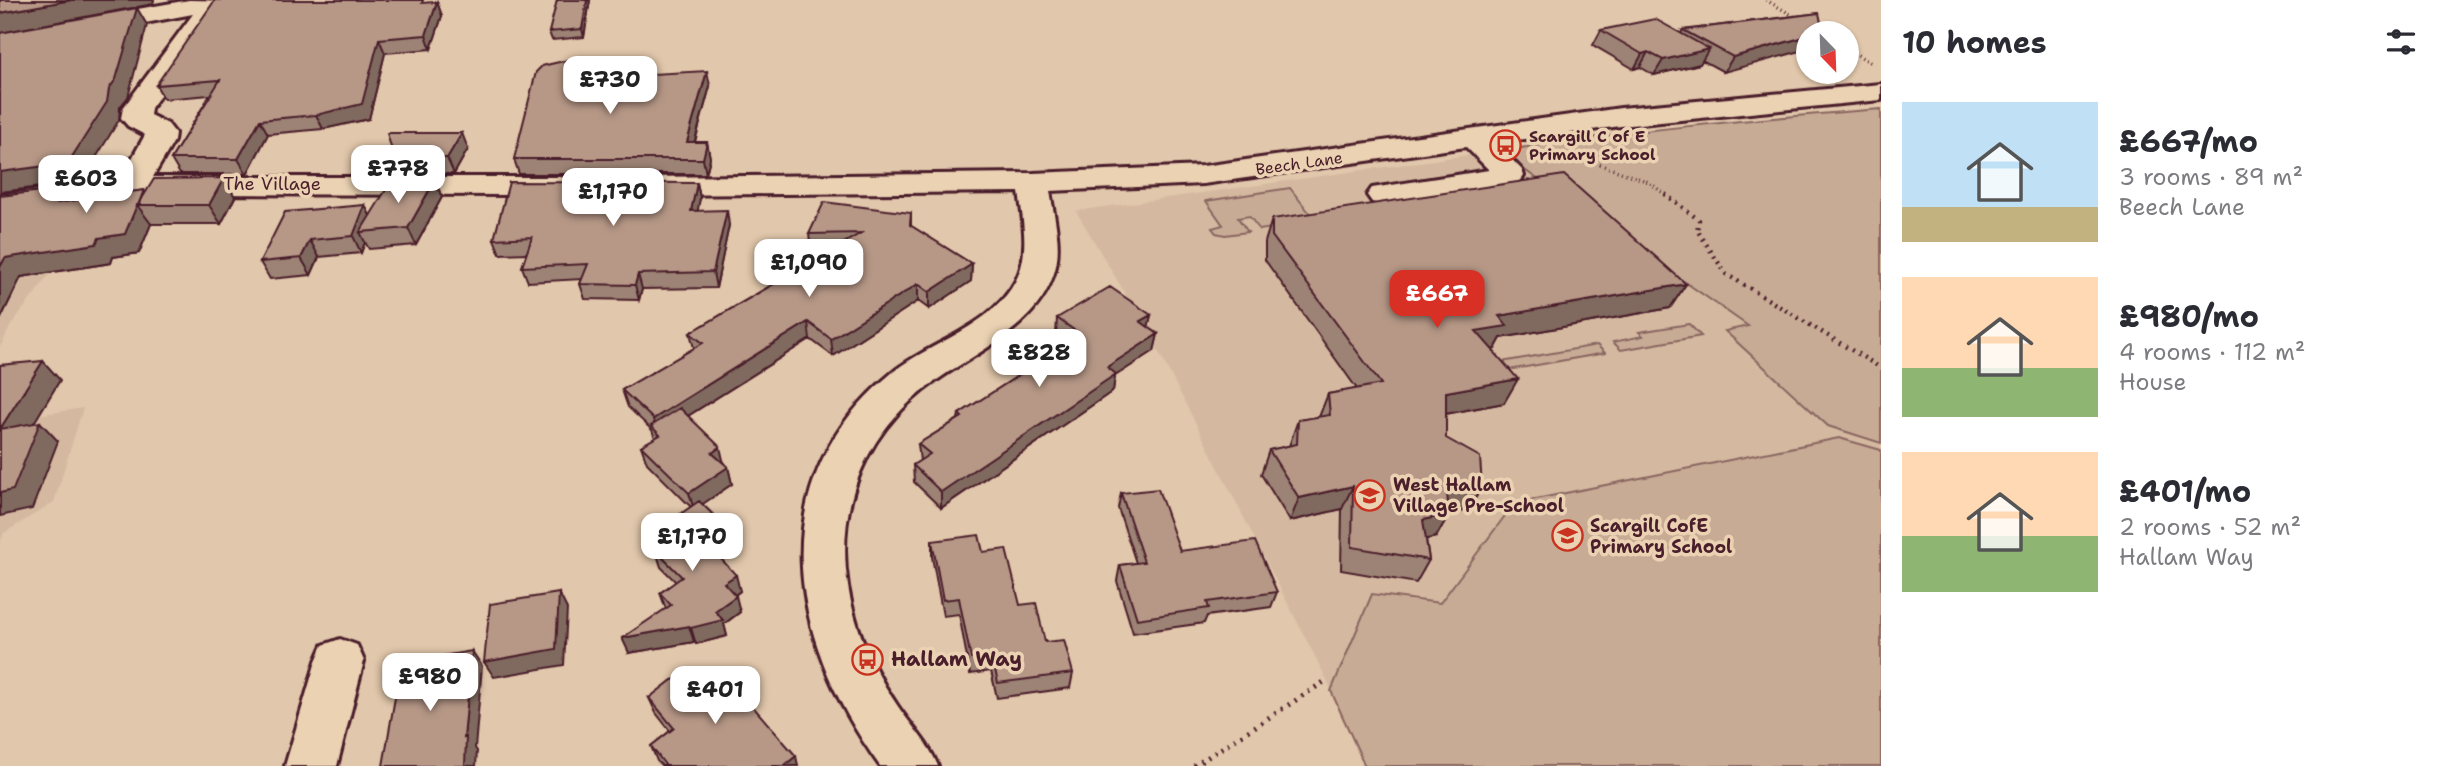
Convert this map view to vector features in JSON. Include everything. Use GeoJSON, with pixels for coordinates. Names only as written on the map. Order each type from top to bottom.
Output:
{"type":"FeatureCollection","features":[{"type":"Feature","properties":{"kind":"street"},"geometry":{"type":"LineString","coordinates":[[65,30],[220,1]]}},
{"type":"Feature","properties":{"kind":"street"},"geometry":{"type":"LineString","coordinates":[[131,188],[159,141],[159,133],[155,128],[135,118],[137,108],[220,1]]}},
{"type":"Feature","properties":{"kind":"street","name":"Beech Lane"},"geometry":{"type":"LineString","coordinates":[[714,186],[1033,182],[1203,175],[1621,117],[1881,92]]}},
{"type":"Feature","properties":{"kind":"street"},"geometry":{"type":"LineString","coordinates":[[1383,195],[1508,176],[1507,170],[1473,138]]}},
{"type":"Feature","properties":{"kind":"street"},"geometry":{"type":"LineString","coordinates":[[912,766],[870,708],[838,645],[824,583],[825,513],[843,461],[885,400],[926,369],[988,331],[1016,306],[1027,290],[1038,268],[1041,246],[1033,182]]}},
{"type":"Feature","properties":{"kind":"street","name":"The Village"},"geometry":{"type":"LineString","coordinates":[[0,205],[131,188],[261,184],[714,186]]}},
{"type":"Feature","properties":{"kind":"street"},"geometry":{"type":"LineString","coordinates":[[311,766],[340,661]]}},
{"type":"Feature","properties":{"kind":"path"},"geometry":{"type":"LineString","coordinates":[[1766,0],[1799,20]]}},
{"type":"Feature","properties":{"kind":"path"},"geometry":{"type":"LineString","coordinates":[[1859,56],[1881,69]]}},
{"type":"Feature","properties":{"kind":"path"},"geometry":{"type":"LineString","coordinates":[[1528,131],[1547,147],[1649,182],[1699,220],[1697,230],[1726,274],[1881,368]]}},
{"type":"Feature","properties":{"kind":"path"},"geometry":{"type":"LineString","coordinates":[[1194,766],[1327,680]]}},
{"type":"Feature","properties":{"kind":"shaded area"},"geometry":{"type":"Polygon","coordinates":[[[1881,109],[1881,443],[1828,426],[1725,331],[1748,326],[1503,155],[1502,151],[1644,131],[1881,109]]]}},
{"type":"Feature","properties":{"kind":"shaded area","name":"Scargill CofE Primary School"},"geometry":{"type":"Polygon","coordinates":[[[1469,155],[1480,158],[1502,155],[1881,392],[1881,766],[1365,766],[1327,680],[1175,383],[1076,211],[1469,155]]]}},
{"type":"Feature","properties":{"kind":"shaded area"},"geometry":{"type":"Polygon","coordinates":[[[1290,188],[1322,229],[1277,227],[1260,230],[1249,216],[1238,218],[1248,232],[1225,235],[1216,233],[1212,228],[1223,225],[1206,201],[1290,188]]]}},
{"type":"Feature","properties":{"kind":"shaded area"},"geometry":{"type":"Polygon","coordinates":[[[0,219],[52,271],[11,325],[0,347],[0,219]]]}},
{"type":"Feature","properties":{"kind":"shaded area"},"geometry":{"type":"Polygon","coordinates":[[[1689,324],[1701,336],[1621,350],[1613,342],[1643,336],[1639,332],[1689,324]]]}},
{"type":"Feature","properties":{"kind":"shaded area"},"geometry":{"type":"Polygon","coordinates":[[[1597,345],[1605,353],[1503,371],[1496,363],[1597,345]]]}},
{"type":"Feature","properties":{"kind":"shaded area"},"geometry":{"type":"Polygon","coordinates":[[[83,408],[54,502],[4,533],[0,543],[0,421],[83,408]]]}},
{"type":"Feature","properties":{"kind":"shaded area"},"geometry":{"type":"Polygon","coordinates":[[[1839,438],[1881,450],[1881,766],[1365,766],[1331,691],[1372,594],[1440,603],[1513,505],[1521,502],[1839,438]]]}},
{"type":"Feature","properties":{"kind":"building"},"geometry":{"type":"Polygon","coordinates":[[[0,0],[71,0],[0,13],[0,0]]]}},
{"type":"Feature","properties":{"kind":"building"},"geometry":{"type":"Polygon","coordinates":[[[215,0],[437,2],[426,35],[379,39],[362,104],[316,115],[260,120],[238,159],[171,159],[220,80],[156,85],[215,0]]]}},
{"type":"Feature","properties":{"kind":"building"},"geometry":{"type":"Polygon","coordinates":[[[557,0],[587,0],[582,29],[549,32],[557,0]]]}},
{"type":"Feature","properties":{"kind":"building"},"geometry":{"type":"Polygon","coordinates":[[[137,8],[107,102],[68,163],[0,172],[0,33],[137,8]]]}},
{"type":"Feature","properties":{"kind":"building"},"geometry":{"type":"Polygon","coordinates":[[[1819,13],[1821,21],[1796,21],[1796,39],[1733,57],[1683,30],[1819,13]]]}},
{"type":"Feature","properties":{"kind":"building"},"geometry":{"type":"Polygon","coordinates":[[[1655,19],[1709,49],[1663,60],[1648,52],[1642,54],[1601,30],[1655,19]]]}},
{"type":"Feature","properties":{"kind":"building"},"geometry":{"type":"Polygon","coordinates":[[[581,57],[578,78],[707,71],[687,142],[707,142],[703,159],[514,159],[536,72],[542,66],[581,57]]]}},
{"type":"Feature","properties":{"kind":"building"},"geometry":{"type":"Polygon","coordinates":[[[387,133],[462,133],[447,158],[394,158],[387,133]]]}},
{"type":"Feature","properties":{"kind":"building"},"geometry":{"type":"Polygon","coordinates":[[[1564,175],[1686,284],[1499,316],[1507,326],[1476,331],[1518,379],[1446,392],[1446,438],[1480,457],[1482,487],[1447,493],[1449,514],[1423,520],[1429,560],[1352,547],[1353,486],[1299,498],[1269,450],[1297,444],[1298,420],[1330,415],[1328,394],[1381,384],[1272,236],[1272,219],[1564,175]]]}},
{"type":"Feature","properties":{"kind":"building"},"geometry":{"type":"Polygon","coordinates":[[[224,178],[209,205],[138,205],[154,179],[224,178]]]}},
{"type":"Feature","properties":{"kind":"building"},"geometry":{"type":"Polygon","coordinates":[[[392,180],[435,180],[408,228],[360,232],[392,180]]]}},
{"type":"Feature","properties":{"kind":"building"},"geometry":{"type":"Polygon","coordinates":[[[509,182],[697,183],[691,211],[727,210],[713,272],[638,274],[635,285],[580,284],[588,264],[522,267],[532,237],[494,239],[509,182]]]}},
{"type":"Feature","properties":{"kind":"building"},"geometry":{"type":"Polygon","coordinates":[[[51,190],[46,197],[61,195],[57,203],[144,190],[125,234],[99,238],[96,244],[5,258],[0,267],[0,196],[51,190]]]}},
{"type":"Feature","properties":{"kind":"building"},"geometry":{"type":"Polygon","coordinates":[[[824,202],[911,213],[910,225],[972,264],[929,292],[918,284],[831,339],[808,322],[653,419],[622,390],[703,343],[690,333],[861,233],[809,234],[824,202]]]}},
{"type":"Feature","properties":{"kind":"building"},"geometry":{"type":"Polygon","coordinates":[[[365,205],[353,236],[310,240],[301,258],[260,262],[285,212],[365,205]]]}},
{"type":"Feature","properties":{"kind":"building"},"geometry":{"type":"Polygon","coordinates":[[[1110,287],[1151,315],[1140,321],[1158,334],[1107,367],[1116,374],[941,492],[913,465],[930,454],[918,444],[962,417],[959,414],[1081,335],[1057,318],[1110,287]]]}},
{"type":"Feature","properties":{"kind":"building"},"geometry":{"type":"Polygon","coordinates":[[[43,361],[0,429],[0,365],[43,361]]]}},
{"type":"Feature","properties":{"kind":"building"},"geometry":{"type":"Polygon","coordinates":[[[680,408],[720,447],[712,453],[728,467],[689,493],[641,446],[660,435],[651,426],[680,408]]]}},
{"type":"Feature","properties":{"kind":"building"},"geometry":{"type":"Polygon","coordinates":[[[40,422],[13,490],[0,493],[0,429],[40,422]]]}},
{"type":"Feature","properties":{"kind":"building"},"geometry":{"type":"Polygon","coordinates":[[[1158,489],[1180,551],[1255,541],[1277,592],[1207,602],[1209,608],[1137,619],[1120,565],[1144,562],[1121,493],[1158,489]]]}},
{"type":"Feature","properties":{"kind":"building"},"geometry":{"type":"Polygon","coordinates":[[[699,501],[730,531],[709,546],[736,575],[724,583],[736,596],[715,611],[723,620],[691,628],[689,626],[622,638],[671,605],[660,593],[682,577],[656,551],[671,540],[659,529],[699,501]]]}},
{"type":"Feature","properties":{"kind":"building"},"geometry":{"type":"Polygon","coordinates":[[[979,535],[983,552],[1006,549],[1020,605],[1036,603],[1045,642],[1064,640],[1073,673],[998,683],[992,656],[971,659],[959,598],[943,600],[932,541],[979,535]]]}},
{"type":"Feature","properties":{"kind":"building"},"geometry":{"type":"Polygon","coordinates":[[[559,593],[556,649],[484,662],[490,604],[559,593]]]}},
{"type":"Feature","properties":{"kind":"building"},"geometry":{"type":"Polygon","coordinates":[[[472,651],[464,738],[466,737],[465,766],[383,766],[401,663],[472,651]]]}},
{"type":"Feature","properties":{"kind":"building"},"geometry":{"type":"Polygon","coordinates":[[[719,668],[796,756],[785,766],[666,766],[651,746],[674,728],[649,698],[672,680],[719,668]]]}},
{"type":"Feature","properties":{"kind":"place","name":"Scargill C of E Primary School"},"geometry":{"type":"Point","coordinates":[1506,145]}},
{"type":"Feature","properties":{"kind":"place","name":"West Hallam Village Pre-School"},"geometry":{"type":"Point","coordinates":[1370,495]}},
{"type":"Feature","properties":{"kind":"place","name":"Scargill CofE Primary School"},"geometry":{"type":"Point","coordinates":[1567,536]}},
{"type":"Feature","properties":{"kind":"place","name":"Hallam Way"},"geometry":{"type":"Point","coordinates":[868,659]}}]}
